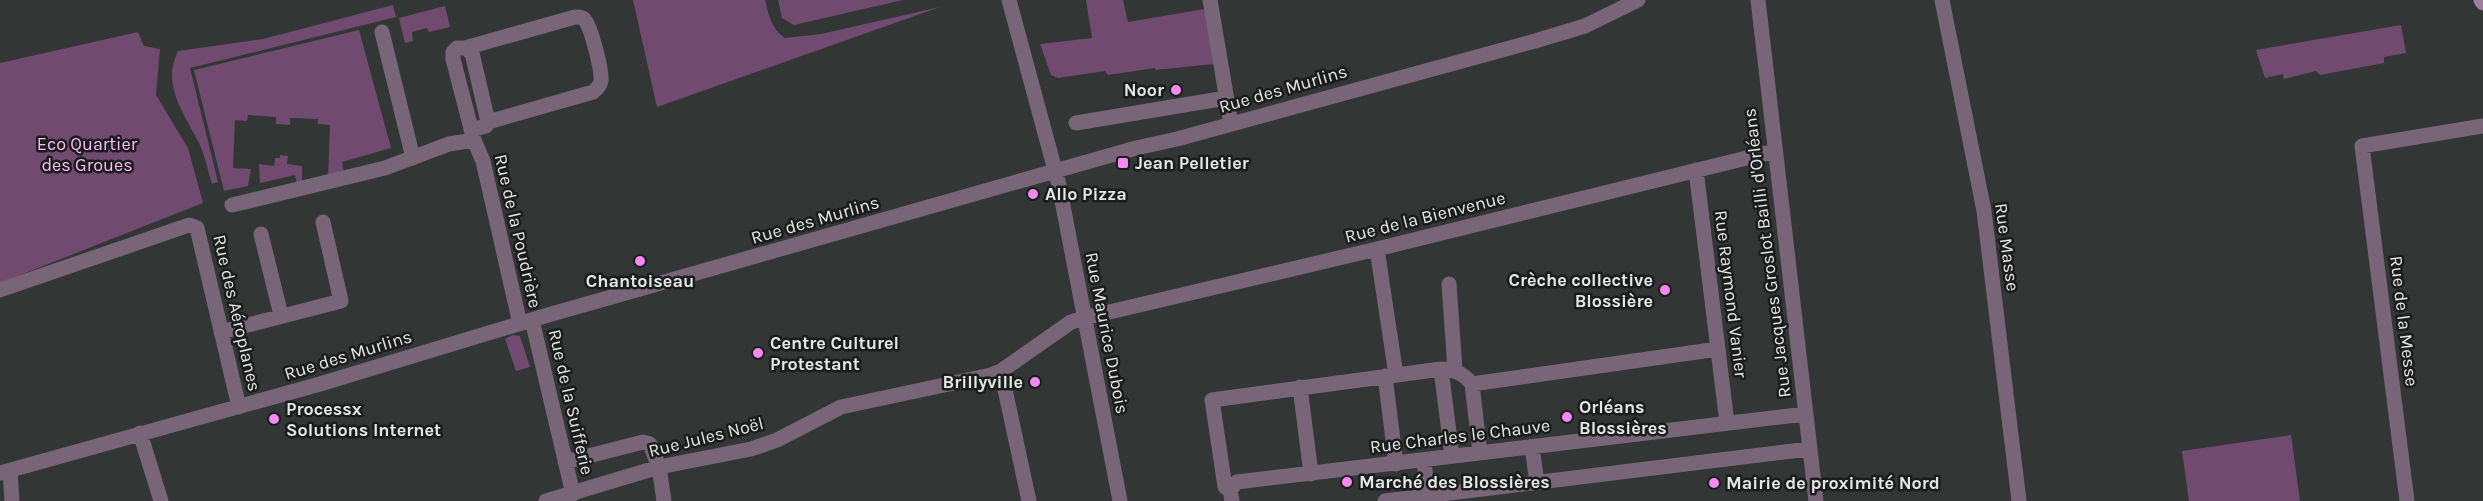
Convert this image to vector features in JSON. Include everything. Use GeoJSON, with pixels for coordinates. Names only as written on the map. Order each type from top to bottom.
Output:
{"type":"FeatureCollection","features":[{"type":"Feature","properties":{"kind":"street","name":"Rue Maurice Dubois"},"geometry":{"type":"LineString","coordinates":[[1008,0],[1055,172],[1120,501]]}},
{"type":"Feature","properties":{"kind":"street"},"geometry":{"type":"LineString","coordinates":[[1210,0],[1231,124]]}},
{"type":"Feature","properties":{"kind":"street","name":"Rue des Murlins"},"geometry":{"type":"LineString","coordinates":[[5,472],[240,407],[526,322],[1136,148],[1585,26],[1638,0]]}},
{"type":"Feature","properties":{"kind":"street","name":"Rue Jacques Groslot Bailli d'Orléans"},"geometry":{"type":"LineString","coordinates":[[1758,0],[1816,501]]}},
{"type":"Feature","properties":{"kind":"street","name":"Rue Masse"},"geometry":{"type":"LineString","coordinates":[[1942,0],[1984,211],[2019,501]]}},
{"type":"Feature","properties":{"kind":"street"},"geometry":{"type":"LineString","coordinates":[[581,17],[586,21],[590,31],[600,74],[599,87],[593,92],[488,122],[473,135],[453,59],[453,52],[458,48],[465,48],[581,17]]}},
{"type":"Feature","properties":{"kind":"street"},"geometry":{"type":"LineString","coordinates":[[382,32],[413,158]]}},
{"type":"Feature","properties":{"kind":"street"},"geometry":{"type":"LineString","coordinates":[[465,48],[472,53],[488,122]]}},
{"type":"Feature","properties":{"kind":"street"},"geometry":{"type":"LineString","coordinates":[[1076,123],[1226,98]]}},
{"type":"Feature","properties":{"kind":"street","name":"Rue de la Messe"},"geometry":{"type":"LineString","coordinates":[[2407,501],[2362,146],[2483,126]]}},
{"type":"Feature","properties":{"kind":"street","name":"Rue de la Poudrière"},"geometry":{"type":"LineString","coordinates":[[232,206],[323,184],[413,158],[473,135],[483,161],[526,322]]}},
{"type":"Feature","properties":{"kind":"street","name":"Rue de la Bienvenue"},"geometry":{"type":"LineString","coordinates":[[1084,318],[1775,152]]}},
{"type":"Feature","properties":{"kind":"street","name":"Rue Raymond Vanier"},"geometry":{"type":"LineString","coordinates":[[1696,170],[1727,423]]}},
{"type":"Feature","properties":{"kind":"street"},"geometry":{"type":"LineString","coordinates":[[221,333],[281,315],[341,301],[323,222]]}},
{"type":"Feature","properties":{"kind":"street","name":"Rue des Aéroplanes"},"geometry":{"type":"LineString","coordinates":[[0,290],[189,225],[197,228],[240,407]]}},
{"type":"Feature","properties":{"kind":"street"},"geometry":{"type":"LineString","coordinates":[[261,234],[281,315]]}},
{"type":"Feature","properties":{"kind":"street"},"geometry":{"type":"LineString","coordinates":[[1377,249],[1391,376],[1396,464]]}},
{"type":"Feature","properties":{"kind":"street"},"geometry":{"type":"LineString","coordinates":[[1449,284],[1448,370],[1452,456]]}},
{"type":"Feature","properties":{"kind":"street","name":"Rue Jules Noël"},"geometry":{"type":"LineString","coordinates":[[546,501],[568,497],[659,467],[751,449],[777,440],[841,407],[1001,371],[1071,322],[1084,318]]}},
{"type":"Feature","properties":{"kind":"street","name":"Rue de la Suifferie"},"geometry":{"type":"LineString","coordinates":[[526,322],[565,462],[568,497]]}},
{"type":"Feature","properties":{"kind":"street"},"geometry":{"type":"LineString","coordinates":[[1472,384],[1718,349]]}},
{"type":"Feature","properties":{"kind":"street"},"geometry":{"type":"LineString","coordinates":[[1231,496],[1225,487],[1212,400],[1448,370],[1465,376],[1472,384],[1480,453]]}},
{"type":"Feature","properties":{"kind":"street"},"geometry":{"type":"LineString","coordinates":[[1001,371],[1028,501]]}},
{"type":"Feature","properties":{"kind":"street"},"geometry":{"type":"LineString","coordinates":[[1300,387],[1311,474]]}},
{"type":"Feature","properties":{"kind":"street","name":"Rue Charles le Chauve"},"geometry":{"type":"LineString","coordinates":[[1231,496],[1237,482],[1805,414]]}},
{"type":"Feature","properties":{"kind":"street"},"geometry":{"type":"LineString","coordinates":[[140,434],[161,501]]}},
{"type":"Feature","properties":{"kind":"street"},"geometry":{"type":"LineString","coordinates":[[565,462],[643,442],[650,444],[659,467],[664,501]]}},
{"type":"Feature","properties":{"kind":"street"},"geometry":{"type":"LineString","coordinates":[[1532,447],[1537,483]]}},
{"type":"Feature","properties":{"kind":"street"},"geometry":{"type":"LineString","coordinates":[[1385,501],[1428,499],[1809,449]]}},
{"type":"Feature","properties":{"kind":"street"},"geometry":{"type":"LineString","coordinates":[[1424,460],[1428,499]]}},
{"type":"Feature","properties":{"kind":"street"},"geometry":{"type":"LineString","coordinates":[[5,472],[12,501]]}},
{"type":"Feature","properties":{"kind":"green space"},"geometry":{"type":"Polygon","coordinates":[[[633,0],[765,0],[774,26],[785,38],[821,34],[940,7],[657,107],[633,0]]]}},
{"type":"Feature","properties":{"kind":"green space"},"geometry":{"type":"Polygon","coordinates":[[[778,0],[903,0],[794,25],[782,18],[778,0]]]}},
{"type":"Feature","properties":{"kind":"green space"},"geometry":{"type":"Polygon","coordinates":[[[1086,0],[1123,0],[1128,22],[1205,9],[1214,64],[1155,70],[1155,68],[1108,75],[1105,71],[1058,78],[1051,75],[1040,44],[1092,38],[1086,0]]]}},
{"type":"Feature","properties":{"kind":"green space"},"geometry":{"type":"Polygon","coordinates":[[[393,5],[396,17],[190,68],[218,182],[212,184],[201,148],[181,110],[173,87],[173,63],[178,51],[263,39],[393,5]]]}},
{"type":"Feature","properties":{"kind":"green space"},"geometry":{"type":"Polygon","coordinates":[[[445,6],[450,27],[429,32],[427,28],[412,32],[413,41],[405,43],[399,18],[445,6]]]}},
{"type":"Feature","properties":{"kind":"green space"},"geometry":{"type":"Polygon","coordinates":[[[2401,25],[2406,53],[2384,57],[2384,63],[2320,75],[2316,71],[2284,79],[2283,74],[2265,78],[2256,50],[2401,25]]]}},
{"type":"Feature","properties":{"kind":"green space"},"geometry":{"type":"Polygon","coordinates":[[[359,30],[391,148],[342,162],[344,173],[328,178],[330,125],[318,124],[318,119],[290,118],[290,125],[276,124],[276,117],[248,115],[247,121],[235,120],[233,168],[251,169],[248,186],[224,191],[194,70],[359,30]]]}},
{"type":"Feature","properties":{"kind":"green space","name":"Eco Quartier des Groues"},"geometry":{"type":"Polygon","coordinates":[[[138,32],[144,46],[160,49],[156,95],[188,148],[203,203],[0,283],[0,63],[138,32]]]}},
{"type":"Feature","properties":{"kind":"green space"},"geometry":{"type":"Polygon","coordinates":[[[280,155],[288,156],[287,164],[302,166],[302,183],[297,184],[295,175],[260,183],[259,164],[274,166],[275,158],[280,158],[280,155]]]}},
{"type":"Feature","properties":{"kind":"green space"},"geometry":{"type":"Polygon","coordinates":[[[513,335],[520,336],[530,367],[516,371],[505,339],[513,335]]]}},
{"type":"Feature","properties":{"kind":"green space"},"geometry":{"type":"Polygon","coordinates":[[[2291,435],[2300,501],[2189,501],[2182,451],[2291,435]]]}},
{"type":"Feature","properties":{"kind":"place","name":"Noor"},"geometry":{"type":"Point","coordinates":[1176,90]}},
{"type":"Feature","properties":{"kind":"place","name":"Jean Pelletier"},"geometry":{"type":"Point","coordinates":[1123,163]}},
{"type":"Feature","properties":{"kind":"place","name":"Allo Pizza"},"geometry":{"type":"Point","coordinates":[1033,194]}},
{"type":"Feature","properties":{"kind":"place","name":"Chantoiseau"},"geometry":{"type":"Point","coordinates":[640,261]}},
{"type":"Feature","properties":{"kind":"place","name":"Crèche collective Blossière"},"geometry":{"type":"Point","coordinates":[1665,290]}},
{"type":"Feature","properties":{"kind":"place","name":"Centre Culturel Protestant"},"geometry":{"type":"Point","coordinates":[758,353]}},
{"type":"Feature","properties":{"kind":"place","name":"Brillyville"},"geometry":{"type":"Point","coordinates":[1035,382]}},
{"type":"Feature","properties":{"kind":"place","name":"Orléans Blossières"},"geometry":{"type":"Point","coordinates":[1567,417]}},
{"type":"Feature","properties":{"kind":"place","name":"Processx Solutions Internet"},"geometry":{"type":"Point","coordinates":[274,419]}},
{"type":"Feature","properties":{"kind":"place","name":"Marché des Blossières"},"geometry":{"type":"Point","coordinates":[1347,482]}},
{"type":"Feature","properties":{"kind":"place","name":"Mairie de proximité Nord"},"geometry":{"type":"Point","coordinates":[1714,483]}}]}
